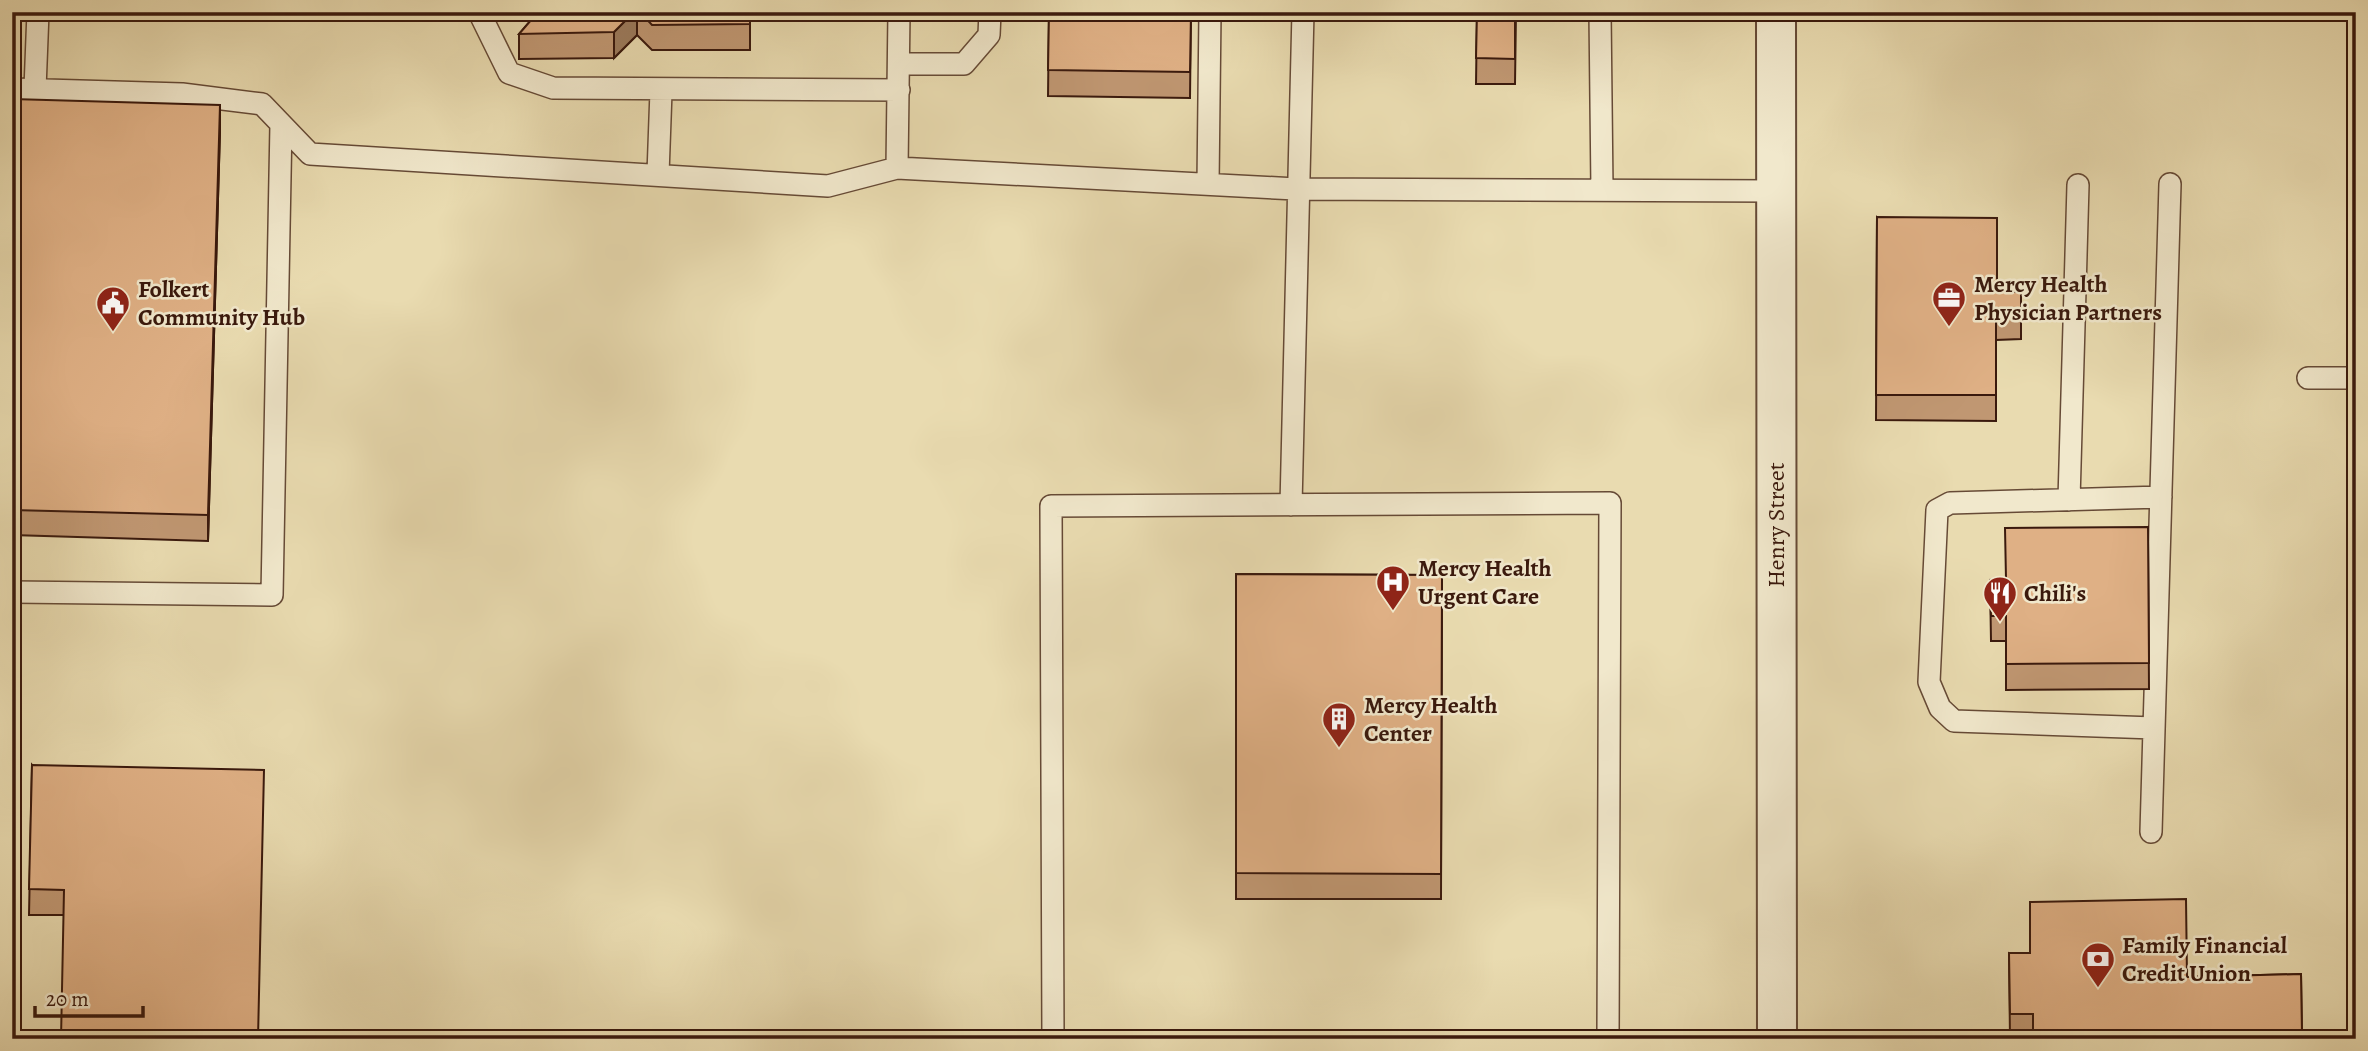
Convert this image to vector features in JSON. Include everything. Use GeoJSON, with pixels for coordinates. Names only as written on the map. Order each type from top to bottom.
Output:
{"type":"FeatureCollection","features":[{"type":"Feature","properties":{"kind":"street","name":"Henry Street"},"geometry":{"type":"LineString","coordinates":[[1776,12],[1777,1039]]}},
{"type":"Feature","properties":{"kind":"lane"},"geometry":{"type":"LineString","coordinates":[[35,89],[38,12]]}},
{"type":"Feature","properties":{"kind":"lane"},"geometry":{"type":"LineString","coordinates":[[479,12],[509,73],[553,88],[661,91],[899,90]]}},
{"type":"Feature","properties":{"kind":"lane"},"geometry":{"type":"LineString","coordinates":[[897,168],[899,12]]}},
{"type":"Feature","properties":{"kind":"lane"},"geometry":{"type":"LineString","coordinates":[[899,64],[964,64],[989,35],[990,12]]}},
{"type":"Feature","properties":{"kind":"lane"},"geometry":{"type":"LineString","coordinates":[[1209,184],[1210,12]]}},
{"type":"Feature","properties":{"kind":"lane"},"geometry":{"type":"LineString","coordinates":[[1291,505],[1296,189],[1303,12]]}},
{"type":"Feature","properties":{"kind":"lane"},"geometry":{"type":"LineString","coordinates":[[1600,12],[1602,191]]}},
{"type":"Feature","properties":{"kind":"lane"},"geometry":{"type":"LineString","coordinates":[[12,89],[182,93],[262,104],[310,154],[828,186],[897,168],[1296,189],[1775,191]]}},
{"type":"Feature","properties":{"kind":"lane"},"geometry":{"type":"LineString","coordinates":[[658,174],[661,91]]}},
{"type":"Feature","properties":{"kind":"lane"},"geometry":{"type":"LineString","coordinates":[[12,592],[272,595],[281,124]]}},
{"type":"Feature","properties":{"kind":"lane"},"geometry":{"type":"LineString","coordinates":[[2151,832],[2170,184]]}},
{"type":"Feature","properties":{"kind":"lane"},"geometry":{"type":"LineString","coordinates":[[2069,500],[2078,185]]}},
{"type":"Feature","properties":{"kind":"lane"},"geometry":{"type":"LineString","coordinates":[[2308,378],[2356,377]]}},
{"type":"Feature","properties":{"kind":"lane"},"geometry":{"type":"LineString","coordinates":[[2154,728],[1954,722],[1940,708],[1929,682],[1937,510],[1950,503],[2161,497]]}},
{"type":"Feature","properties":{"kind":"lane"},"geometry":{"type":"LineString","coordinates":[[1053,1039],[1051,506],[1610,503],[1608,1039]]}},
{"type":"Feature","properties":{"kind":"building"},"geometry":{"type":"Polygon","coordinates":[[[538,12],[634,12],[614,32],[519,34],[538,12]]]}},
{"type":"Feature","properties":{"kind":"building"},"geometry":{"type":"Polygon","coordinates":[[[640,12],[750,12],[750,24],[652,25],[640,12]]]}},
{"type":"Feature","properties":{"kind":"building"},"geometry":{"type":"Polygon","coordinates":[[[1049,12],[1191,12],[1190,72],[1048,70],[1049,12]]]}},
{"type":"Feature","properties":{"kind":"building"},"geometry":{"type":"Polygon","coordinates":[[[1477,12],[1515,12],[1515,59],[1476,58],[1477,12]]]}},
{"type":"Feature","properties":{"kind":"building","name":"Folkert Community Hub"},"geometry":{"type":"Polygon","coordinates":[[[12,99],[220,105],[208,515],[12,510],[12,99]]]}},
{"type":"Feature","properties":{"kind":"building","name":"Mercy Health Physician Partners"},"geometry":{"type":"Polygon","coordinates":[[[1877,217],[1997,218],[1997,292],[2021,292],[2021,314],[1996,314],[1996,395],[1876,395],[1877,217]]]}},
{"type":"Feature","properties":{"kind":"building"},"geometry":{"type":"Polygon","coordinates":[[[2148,527],[2149,663],[2006,664],[2006,616],[1991,616],[1990,580],[2006,579],[2005,528],[2148,527]]]}},
{"type":"Feature","properties":{"kind":"building","name":"Mercy Health Center"},"geometry":{"type":"Polygon","coordinates":[[[1236,574],[1442,575],[1441,874],[1236,873],[1236,574]]]}},
{"type":"Feature","properties":{"kind":"building"},"geometry":{"type":"Polygon","coordinates":[[[32,765],[264,770],[258,1039],[61,1039],[64,890],[29,889],[32,765]]]}},
{"type":"Feature","properties":{"kind":"building","name":"Family Financial Credit Union"},"geometry":{"type":"Polygon","coordinates":[[[2186,899],[2187,977],[2301,974],[2302,1034],[2190,1035],[2190,1039],[2033,1039],[2033,1014],[2010,1014],[2009,953],[2030,953],[2030,902],[2186,899]]]}},
{"type":"Feature","properties":{"kind":"place","name":"Mercy Health Physician Partners"},"geometry":{"type":"Point","coordinates":[1949,328]}},
{"type":"Feature","properties":{"kind":"place","name":"Folkert Community Hub"},"geometry":{"type":"Point","coordinates":[113,333]}},
{"type":"Feature","properties":{"kind":"place","name":"Mercy Health Urgent Care"},"geometry":{"type":"Point","coordinates":[1393,612]}},
{"type":"Feature","properties":{"kind":"place","name":"Chili's"},"geometry":{"type":"Point","coordinates":[2000,623]}},
{"type":"Feature","properties":{"kind":"place","name":"Mercy Health Center"},"geometry":{"type":"Point","coordinates":[1339,749]}},
{"type":"Feature","properties":{"kind":"place","name":"Family Financial Credit Union"},"geometry":{"type":"Point","coordinates":[2098,989]}}]}
